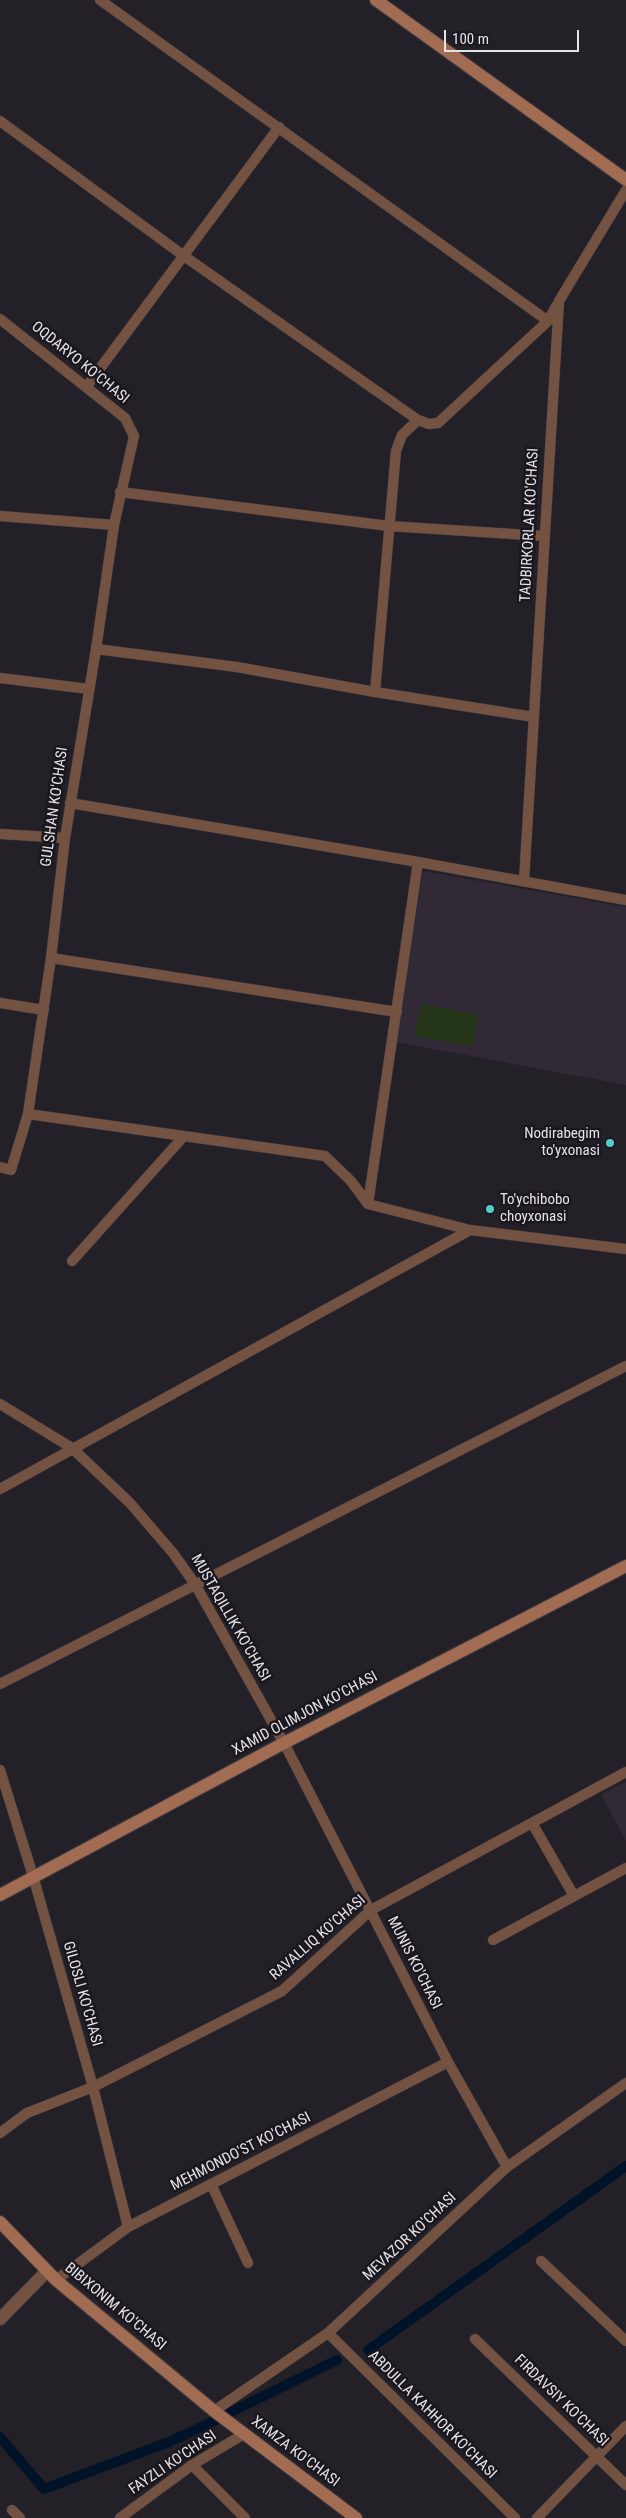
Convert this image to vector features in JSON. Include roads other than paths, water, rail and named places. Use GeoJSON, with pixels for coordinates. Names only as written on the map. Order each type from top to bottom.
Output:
{"type":"FeatureCollection","features":[{"type":"Feature","properties":{"kind":"main road"},"geometry":{"type":"LineString","coordinates":[[376,0],[626,180]]}},
{"type":"Feature","properties":{"kind":"main road","name":"XAMID OLIMJON KO'CHASI"},"geometry":{"type":"LineString","coordinates":[[0,1895],[284,1743],[626,1566]]}},
{"type":"Feature","properties":{"kind":"main road","name":"BIBIXONIM KO'CHASI"},"geometry":{"type":"LineString","coordinates":[[0,2222],[51,2276],[214,2411]]}},
{"type":"Feature","properties":{"kind":"main road","name":"XAMZA KO'CHASI"},"geometry":{"type":"LineString","coordinates":[[214,2411],[356,2518]]}},
{"type":"Feature","properties":{"kind":"street"},"geometry":{"type":"LineString","coordinates":[[100,0],[548,321]]}},
{"type":"Feature","properties":{"kind":"street"},"geometry":{"type":"LineString","coordinates":[[0,121],[184,256],[418,420],[429,424],[438,423],[548,321],[559,301]]}},
{"type":"Feature","properties":{"kind":"street"},"geometry":{"type":"LineString","coordinates":[[86,386],[279,127]]}},
{"type":"Feature","properties":{"kind":"street","name":"TADBIRKORLAR KO'CHASI"},"geometry":{"type":"LineString","coordinates":[[524,881],[543,536],[559,301],[626,190]]}},
{"type":"Feature","properties":{"kind":"street","name":"OQDARYO KO'CHASI"},"geometry":{"type":"LineString","coordinates":[[0,319],[124,418],[134,436]]}},
{"type":"Feature","properties":{"kind":"street"},"geometry":{"type":"LineString","coordinates":[[375,692],[396,451],[402,435],[418,420]]}},
{"type":"Feature","properties":{"kind":"street","name":"GULSHAN KO'CHASI"},"geometry":{"type":"LineString","coordinates":[[0,1167],[12,1170],[28,1114],[44,1010],[70,803],[96,649],[114,525],[134,436]]}},
{"type":"Feature","properties":{"kind":"street"},"geometry":{"type":"LineString","coordinates":[[120,492],[389,526],[543,536]]}},
{"type":"Feature","properties":{"kind":"street"},"geometry":{"type":"LineString","coordinates":[[0,516],[114,525]]}},
{"type":"Feature","properties":{"kind":"street"},"geometry":{"type":"LineString","coordinates":[[96,649],[237,667],[375,692],[534,716]]}},
{"type":"Feature","properties":{"kind":"street"},"geometry":{"type":"LineString","coordinates":[[0,678],[89,689]]}},
{"type":"Feature","properties":{"kind":"street"},"geometry":{"type":"LineString","coordinates":[[70,803],[418,862],[626,900]]}},
{"type":"Feature","properties":{"kind":"street"},"geometry":{"type":"LineString","coordinates":[[0,834],[65,838]]}},
{"type":"Feature","properties":{"kind":"street"},"geometry":{"type":"LineString","coordinates":[[368,1204],[418,862]]}},
{"type":"Feature","properties":{"kind":"street"},"geometry":{"type":"LineString","coordinates":[[51,958],[397,1012]]}},
{"type":"Feature","properties":{"kind":"street"},"geometry":{"type":"LineString","coordinates":[[0,1003],[44,1010]]}},
{"type":"Feature","properties":{"kind":"street"},"geometry":{"type":"LineString","coordinates":[[28,1114],[325,1156],[352,1181],[368,1204],[470,1230],[626,1249]]}},
{"type":"Feature","properties":{"kind":"street"},"geometry":{"type":"LineString","coordinates":[[72,1261],[184,1136]]}},
{"type":"Feature","properties":{"kind":"street"},"geometry":{"type":"LineString","coordinates":[[0,1489],[470,1230]]}},
{"type":"Feature","properties":{"kind":"street"},"geometry":{"type":"LineString","coordinates":[[0,1684],[626,1366]]}},
{"type":"Feature","properties":{"kind":"street","name":"MUSTAQILLIK KO'CHASI"},"geometry":{"type":"LineString","coordinates":[[0,1404],[72,1448],[130,1502],[173,1552],[195,1584],[284,1743]]}},
{"type":"Feature","properties":{"kind":"street","name":"MUNIS KO'CHASI"},"geometry":{"type":"LineString","coordinates":[[284,1743],[448,2062],[507,2167]]}},
{"type":"Feature","properties":{"kind":"street","name":"GILOSLI KO'CHASI"},"geometry":{"type":"LineString","coordinates":[[0,1770],[33,1876],[93,2087],[128,2227]]}},
{"type":"Feature","properties":{"kind":"street","name":"RAVALLIQ KO'CHASI"},"geometry":{"type":"LineString","coordinates":[[0,2133],[27,2112],[93,2087],[282,1991],[371,1910],[626,1772]]}},
{"type":"Feature","properties":{"kind":"street"},"geometry":{"type":"LineString","coordinates":[[532,1823],[574,1896]]}},
{"type":"Feature","properties":{"kind":"street"},"geometry":{"type":"LineString","coordinates":[[493,1940],[626,1868]]}},
{"type":"Feature","properties":{"kind":"street","name":"MEHMONDO'ST KO'CHASI"},"geometry":{"type":"LineString","coordinates":[[51,2276],[128,2227],[448,2062]]}},
{"type":"Feature","properties":{"kind":"street","name":"MEVAZOR KO'CHASI"},"geometry":{"type":"LineString","coordinates":[[214,2411],[328,2333],[507,2167],[626,2083]]}},
{"type":"Feature","properties":{"kind":"street"},"geometry":{"type":"LineString","coordinates":[[211,2184],[248,2263]]}},
{"type":"Feature","properties":{"kind":"street"},"geometry":{"type":"LineString","coordinates":[[541,2261],[626,2341]]}},
{"type":"Feature","properties":{"kind":"street"},"geometry":{"type":"LineString","coordinates":[[0,2319],[51,2276]]}},
{"type":"Feature","properties":{"kind":"street","name":"ABDULLA KAHHOR KO'CHASI"},"geometry":{"type":"LineString","coordinates":[[328,2333],[515,2518]]}},
{"type":"Feature","properties":{"kind":"street","name":"FIRDAVSIY KO'CHASI"},"geometry":{"type":"LineString","coordinates":[[475,2339],[626,2485]]}},
{"type":"Feature","properties":{"kind":"street"},"geometry":{"type":"LineString","coordinates":[[537,2518],[626,2426]]}},
{"type":"Feature","properties":{"kind":"street","name":"FAYZLI KO'CHASI"},"geometry":{"type":"LineString","coordinates":[[127,2516],[192,2465],[244,2434]]}},
{"type":"Feature","properties":{"kind":"street"},"geometry":{"type":"LineString","coordinates":[[192,2465],[246,2518]]}},
{"type":"Feature","properties":{"kind":"waterway"},"geometry":{"type":"LineString","coordinates":[[368,2350],[626,2166]]}},
{"type":"Feature","properties":{"kind":"waterway"},"geometry":{"type":"LineString","coordinates":[[229,2413],[337,2360]]}},
{"type":"Feature","properties":{"kind":"waterway"},"geometry":{"type":"LineString","coordinates":[[0,2437],[44,2489],[169,2442],[214,2421]]}},
{"type":"Feature","properties":{"kind":"place","name":"Nodirabegim to'yxonasi"},"geometry":{"type":"Point","coordinates":[610,1143]}},
{"type":"Feature","properties":{"kind":"place","name":"To'ychibobo choyxonasi"},"geometry":{"type":"Point","coordinates":[490,1209]}}]}
